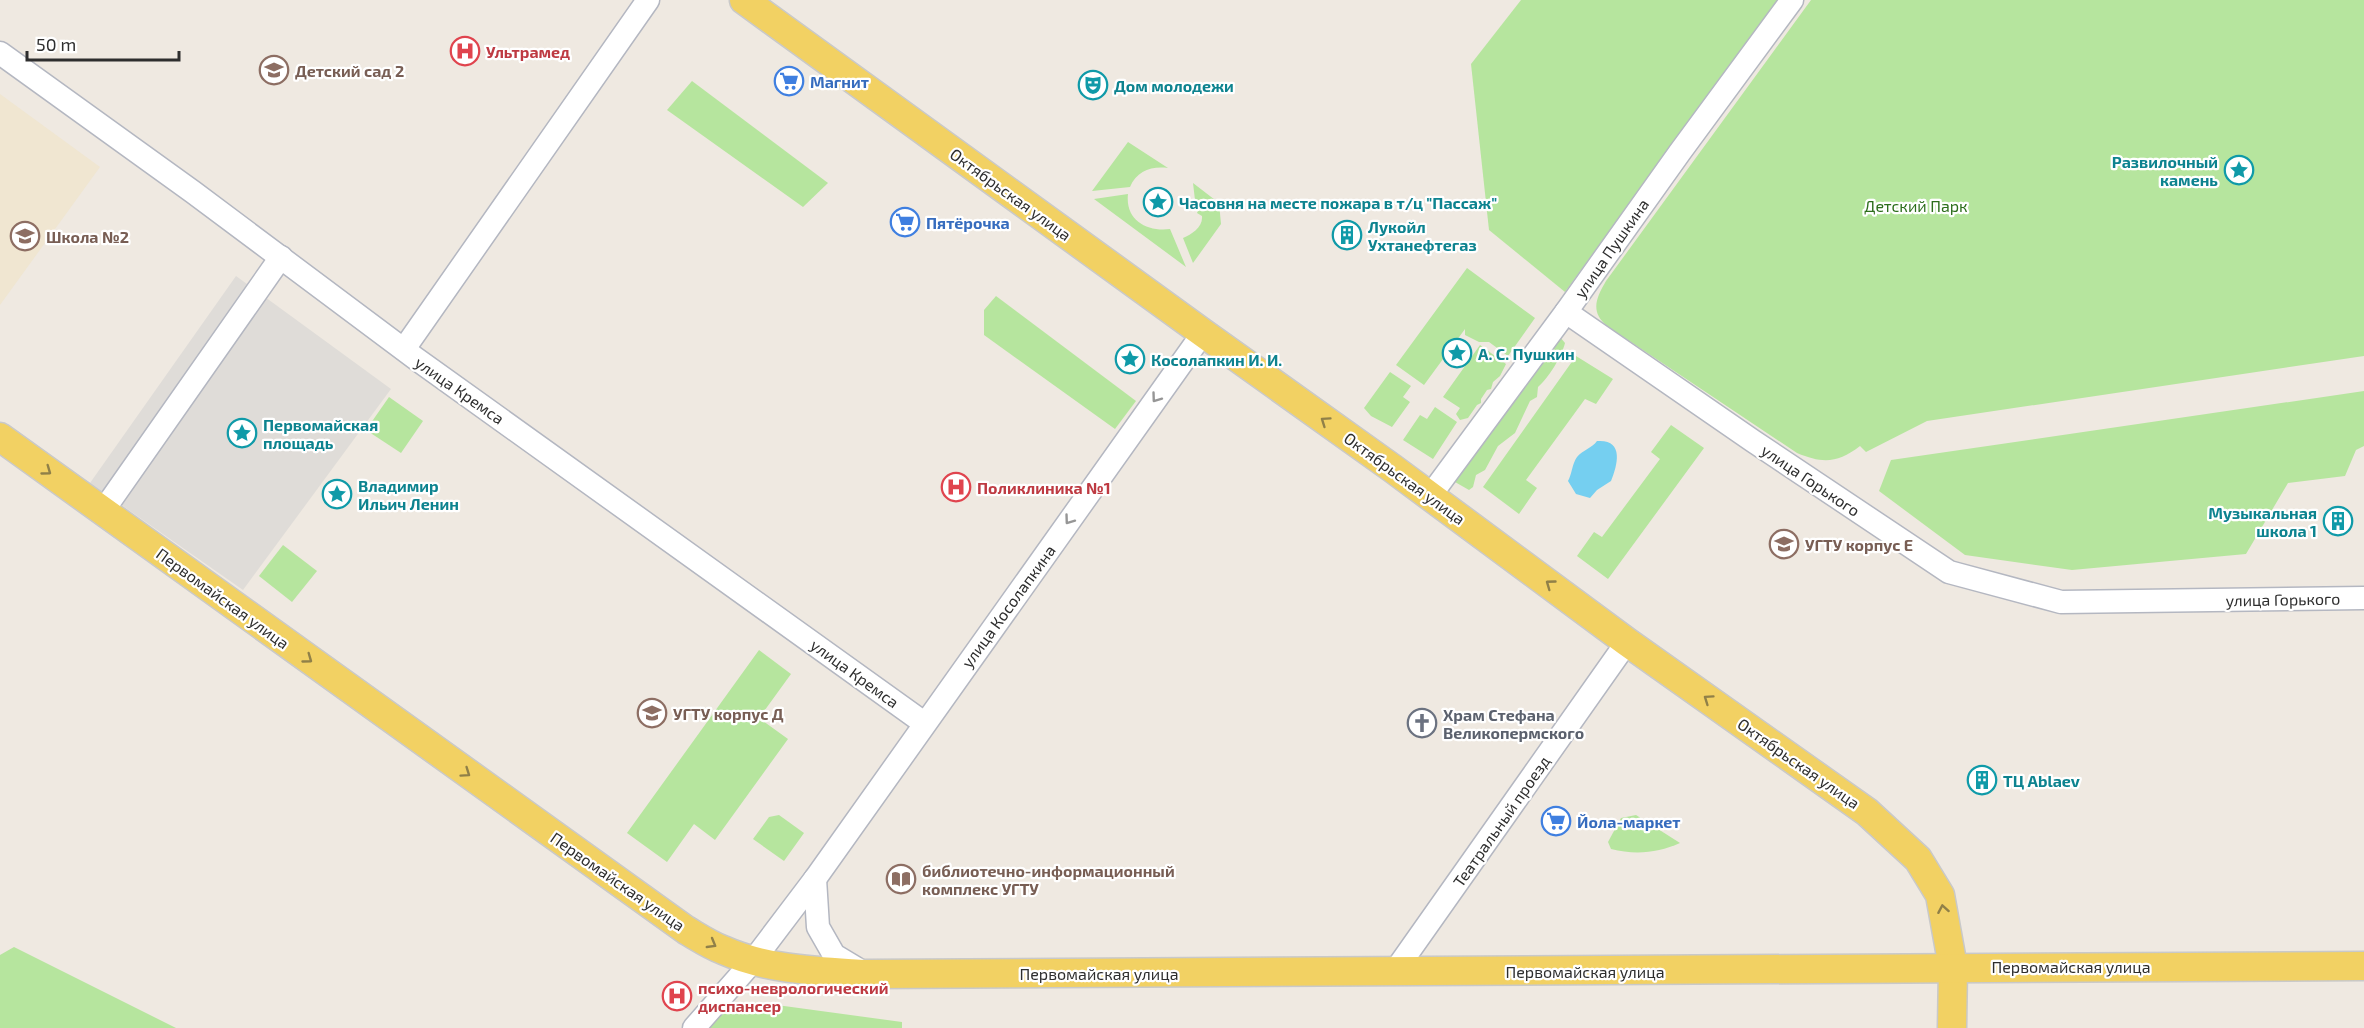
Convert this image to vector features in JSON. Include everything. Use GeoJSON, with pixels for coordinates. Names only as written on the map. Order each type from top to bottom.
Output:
{"type":"FeatureCollection","features":[{"type":"Feature","properties":{"kind":"main road","name":"Октябрьская улица"},"geometry":{"type":"LineString","coordinates":[[744,0],[1430,496],[1627,642],[1868,812],[1918,859],[1940,896],[1953,967],[1952,1028]]}},
{"type":"Feature","properties":{"kind":"main road","name":"Первомайская улица"},"geometry":{"type":"LineString","coordinates":[[0,437],[686,930],[722,950],[753,961],[800,970],[865,974],[2364,966]]}},
{"type":"Feature","properties":{"kind":"street"},"geometry":{"type":"LineString","coordinates":[[404,349],[648,0]]}},
{"type":"Feature","properties":{"kind":"street","name":"улица Пушкина"},"geometry":{"type":"LineString","coordinates":[[1430,496],[1792,0]]}},
{"type":"Feature","properties":{"kind":"street","name":"улица Кремса"},"geometry":{"type":"LineString","coordinates":[[0,53],[404,349],[924,723]]}},
{"type":"Feature","properties":{"kind":"street"},"geometry":{"type":"LineString","coordinates":[[103,511],[281,257]]}},
{"type":"Feature","properties":{"kind":"street","name":"улица Горького"},"geometry":{"type":"LineString","coordinates":[[1566,312],[1733,428],[1949,572],[2061,602],[2364,598]]}},
{"type":"Feature","properties":{"kind":"street","name":"улица Косолапкина"},"geometry":{"type":"LineString","coordinates":[[694,1028],[753,961],[814,879],[1203,333]]}},
{"type":"Feature","properties":{"kind":"street","name":"Театральный проезд"},"geometry":{"type":"LineString","coordinates":[[1395,971],[1627,642]]}},
{"type":"Feature","properties":{"kind":"street"},"geometry":{"type":"LineString","coordinates":[[814,879],[818,927],[834,955],[865,974]]}},
{"type":"Feature","properties":{"kind":"shaded area","name":"Школа №2"},"geometry":{"type":"Polygon","coordinates":[[[0,94],[100,167],[0,305],[0,94]]]}},
{"type":"Feature","properties":{"kind":"shaded area","name":"Первомайская площадь"},"geometry":{"type":"Polygon","coordinates":[[[236,276],[391,389],[243,590],[90,483],[236,276]]]}},
{"type":"Feature","properties":{"kind":"green space"},"geometry":{"type":"Polygon","coordinates":[[[1521,0],[1778,0],[1565,292],[1489,230],[1471,64],[1521,0]]]}},
{"type":"Feature","properties":{"kind":"green space","name":"Детский Парк"},"geometry":{"type":"Polygon","coordinates":[[[1811,0],[2364,0],[2364,356],[1927,421],[1866,452],[1860,446],[1837,459],[1815,459],[1797,453],[1607,326],[1598,315],[1596,305],[1606,281],[1811,0]]]}},
{"type":"Feature","properties":{"kind":"green space"},"geometry":{"type":"Polygon","coordinates":[[[692,81],[828,183],[803,207],[667,110],[692,81]]]}},
{"type":"Feature","properties":{"kind":"green space"},"geometry":{"type":"Polygon","coordinates":[[[1128,142],[1168,168],[1156,168],[1141,173],[1130,187],[1092,191],[1128,142]]]}},
{"type":"Feature","properties":{"kind":"green space"},"geometry":{"type":"Polygon","coordinates":[[[1193,183],[1219,203],[1221,224],[1193,263],[1183,238],[1196,230],[1202,220],[1202,216],[1197,213],[1201,203],[1195,200],[1193,183]]]}},
{"type":"Feature","properties":{"kind":"green space"},"geometry":{"type":"Polygon","coordinates":[[[1128,194],[1130,211],[1139,222],[1153,228],[1170,229],[1186,267],[1094,199],[1128,194]]]}},
{"type":"Feature","properties":{"kind":"green space"},"geometry":{"type":"Polygon","coordinates":[[[1467,268],[1535,318],[1508,356],[1489,342],[1479,342],[1465,335],[1465,329],[1424,385],[1396,365],[1467,268]]]}},
{"type":"Feature","properties":{"kind":"green space"},"geometry":{"type":"Polygon","coordinates":[[[996,296],[1136,401],[1115,429],[984,335],[984,310],[996,296]]]}},
{"type":"Feature","properties":{"kind":"green space"},"geometry":{"type":"Polygon","coordinates":[[[1560,337],[1565,343],[1561,354],[1550,373],[1538,387],[1537,397],[1530,401],[1515,433],[1498,446],[1485,470],[1476,475],[1473,487],[1469,490],[1455,482],[1453,475],[1530,372],[1550,355],[1551,346],[1560,337]]]}},
{"type":"Feature","properties":{"kind":"green space"},"geometry":{"type":"Polygon","coordinates":[[[1480,345],[1506,364],[1500,376],[1493,382],[1491,389],[1487,390],[1481,399],[1481,403],[1468,418],[1460,420],[1456,414],[1460,408],[1443,397],[1480,345]]]}},
{"type":"Feature","properties":{"kind":"green space"},"geometry":{"type":"Polygon","coordinates":[[[1576,356],[1613,379],[1596,404],[1585,399],[1526,480],[1537,488],[1519,514],[1483,487],[1576,356]]]}},
{"type":"Feature","properties":{"kind":"green space"},"geometry":{"type":"Polygon","coordinates":[[[1390,372],[1411,386],[1403,397],[1410,402],[1392,427],[1371,416],[1364,408],[1390,372]]]}},
{"type":"Feature","properties":{"kind":"green space"},"geometry":{"type":"Polygon","coordinates":[[[2364,391],[2364,446],[2356,450],[2345,476],[2288,483],[2246,554],[2072,570],[1965,555],[1879,491],[1891,460],[2364,391]]]}},
{"type":"Feature","properties":{"kind":"green space"},"geometry":{"type":"Polygon","coordinates":[[[389,397],[423,421],[401,453],[366,430],[389,397]]]}},
{"type":"Feature","properties":{"kind":"green space"},"geometry":{"type":"Polygon","coordinates":[[[1435,407],[1457,422],[1433,459],[1403,440],[1420,415],[1427,419],[1435,407]]]}},
{"type":"Feature","properties":{"kind":"green space"},"geometry":{"type":"Polygon","coordinates":[[[1671,425],[1704,448],[1608,579],[1577,556],[1594,532],[1602,537],[1660,459],[1651,452],[1671,425]]]}},
{"type":"Feature","properties":{"kind":"green space"},"geometry":{"type":"Polygon","coordinates":[[[283,545],[317,571],[292,602],[259,576],[283,545]]]}},
{"type":"Feature","properties":{"kind":"green space"},"geometry":{"type":"Polygon","coordinates":[[[759,650],[791,674],[759,718],[788,739],[715,840],[694,824],[667,862],[627,833],[759,650]]]}},
{"type":"Feature","properties":{"kind":"green space"},"geometry":{"type":"Polygon","coordinates":[[[779,815],[804,833],[784,861],[753,839],[769,817],[779,815]]]}},
{"type":"Feature","properties":{"kind":"green space"},"geometry":{"type":"Polygon","coordinates":[[[1636,815],[1680,843],[1646,852],[1611,849],[1608,842],[1621,818],[1636,815]]]}},
{"type":"Feature","properties":{"kind":"green space"},"geometry":{"type":"Polygon","coordinates":[[[14,947],[176,1028],[0,1028],[0,955],[14,947]]]}},
{"type":"Feature","properties":{"kind":"green space"},"geometry":{"type":"Polygon","coordinates":[[[754,1002],[902,1022],[902,1028],[703,1028],[725,1007],[754,1002]]]}},
{"type":"Feature","properties":{"kind":"water"},"geometry":{"type":"Polygon","coordinates":[[[1597,441],[1612,444],[1617,460],[1611,481],[1597,490],[1590,498],[1576,494],[1568,481],[1577,457],[1597,441]]]}},
{"type":"Feature","properties":{"kind":"place","name":"Ультрамед"},"geometry":{"type":"Point","coordinates":[465,51]}},
{"type":"Feature","properties":{"kind":"place","name":"Детский сад 2"},"geometry":{"type":"Point","coordinates":[274,70]}},
{"type":"Feature","properties":{"kind":"place","name":"Магнит"},"geometry":{"type":"Point","coordinates":[789,81]}},
{"type":"Feature","properties":{"kind":"place","name":"Дом молодежи"},"geometry":{"type":"Point","coordinates":[1093,85]}},
{"type":"Feature","properties":{"kind":"place","name":"Развилочный камень"},"geometry":{"type":"Point","coordinates":[2239,170]}},
{"type":"Feature","properties":{"kind":"place","name":"Часовня на месте пожара в т/ц \"Пассаж\""},"geometry":{"type":"Point","coordinates":[1158,202]}},
{"type":"Feature","properties":{"kind":"place","name":"Пятёрочка"},"geometry":{"type":"Point","coordinates":[905,222]}},
{"type":"Feature","properties":{"kind":"place","name":"Лукойл Ухтанефтегаз"},"geometry":{"type":"Point","coordinates":[1347,235]}},
{"type":"Feature","properties":{"kind":"place","name":"Школа №2"},"geometry":{"type":"Point","coordinates":[25,236]}},
{"type":"Feature","properties":{"kind":"place","name":"А. С. Пушкин"},"geometry":{"type":"Point","coordinates":[1457,353]}},
{"type":"Feature","properties":{"kind":"place","name":"Косолапкин И. И."},"geometry":{"type":"Point","coordinates":[1130,359]}},
{"type":"Feature","properties":{"kind":"place","name":"Первомайская площадь"},"geometry":{"type":"Point","coordinates":[242,433]}},
{"type":"Feature","properties":{"kind":"place","name":"Поликлиника №1"},"geometry":{"type":"Point","coordinates":[956,487]}},
{"type":"Feature","properties":{"kind":"place","name":"Владимир Ильич Ленин"},"geometry":{"type":"Point","coordinates":[337,494]}},
{"type":"Feature","properties":{"kind":"place","name":"Музыкальная школа 1"},"geometry":{"type":"Point","coordinates":[2338,521]}},
{"type":"Feature","properties":{"kind":"place","name":"УГТУ корпус Е"},"geometry":{"type":"Point","coordinates":[1784,544]}},
{"type":"Feature","properties":{"kind":"place","name":"УГТУ корпус Д"},"geometry":{"type":"Point","coordinates":[652,713]}},
{"type":"Feature","properties":{"kind":"place","name":"Храм Стефана Великопермского"},"geometry":{"type":"Point","coordinates":[1422,723]}},
{"type":"Feature","properties":{"kind":"place","name":"ТЦ Ablaev"},"geometry":{"type":"Point","coordinates":[1982,780]}},
{"type":"Feature","properties":{"kind":"place","name":"Йола-маркет"},"geometry":{"type":"Point","coordinates":[1556,821]}},
{"type":"Feature","properties":{"kind":"place","name":"библиотечно-информационный комплекс УГТУ"},"geometry":{"type":"Point","coordinates":[901,879]}},
{"type":"Feature","properties":{"kind":"place","name":"психо-неврологический диспансер"},"geometry":{"type":"Point","coordinates":[677,996]}}]}
